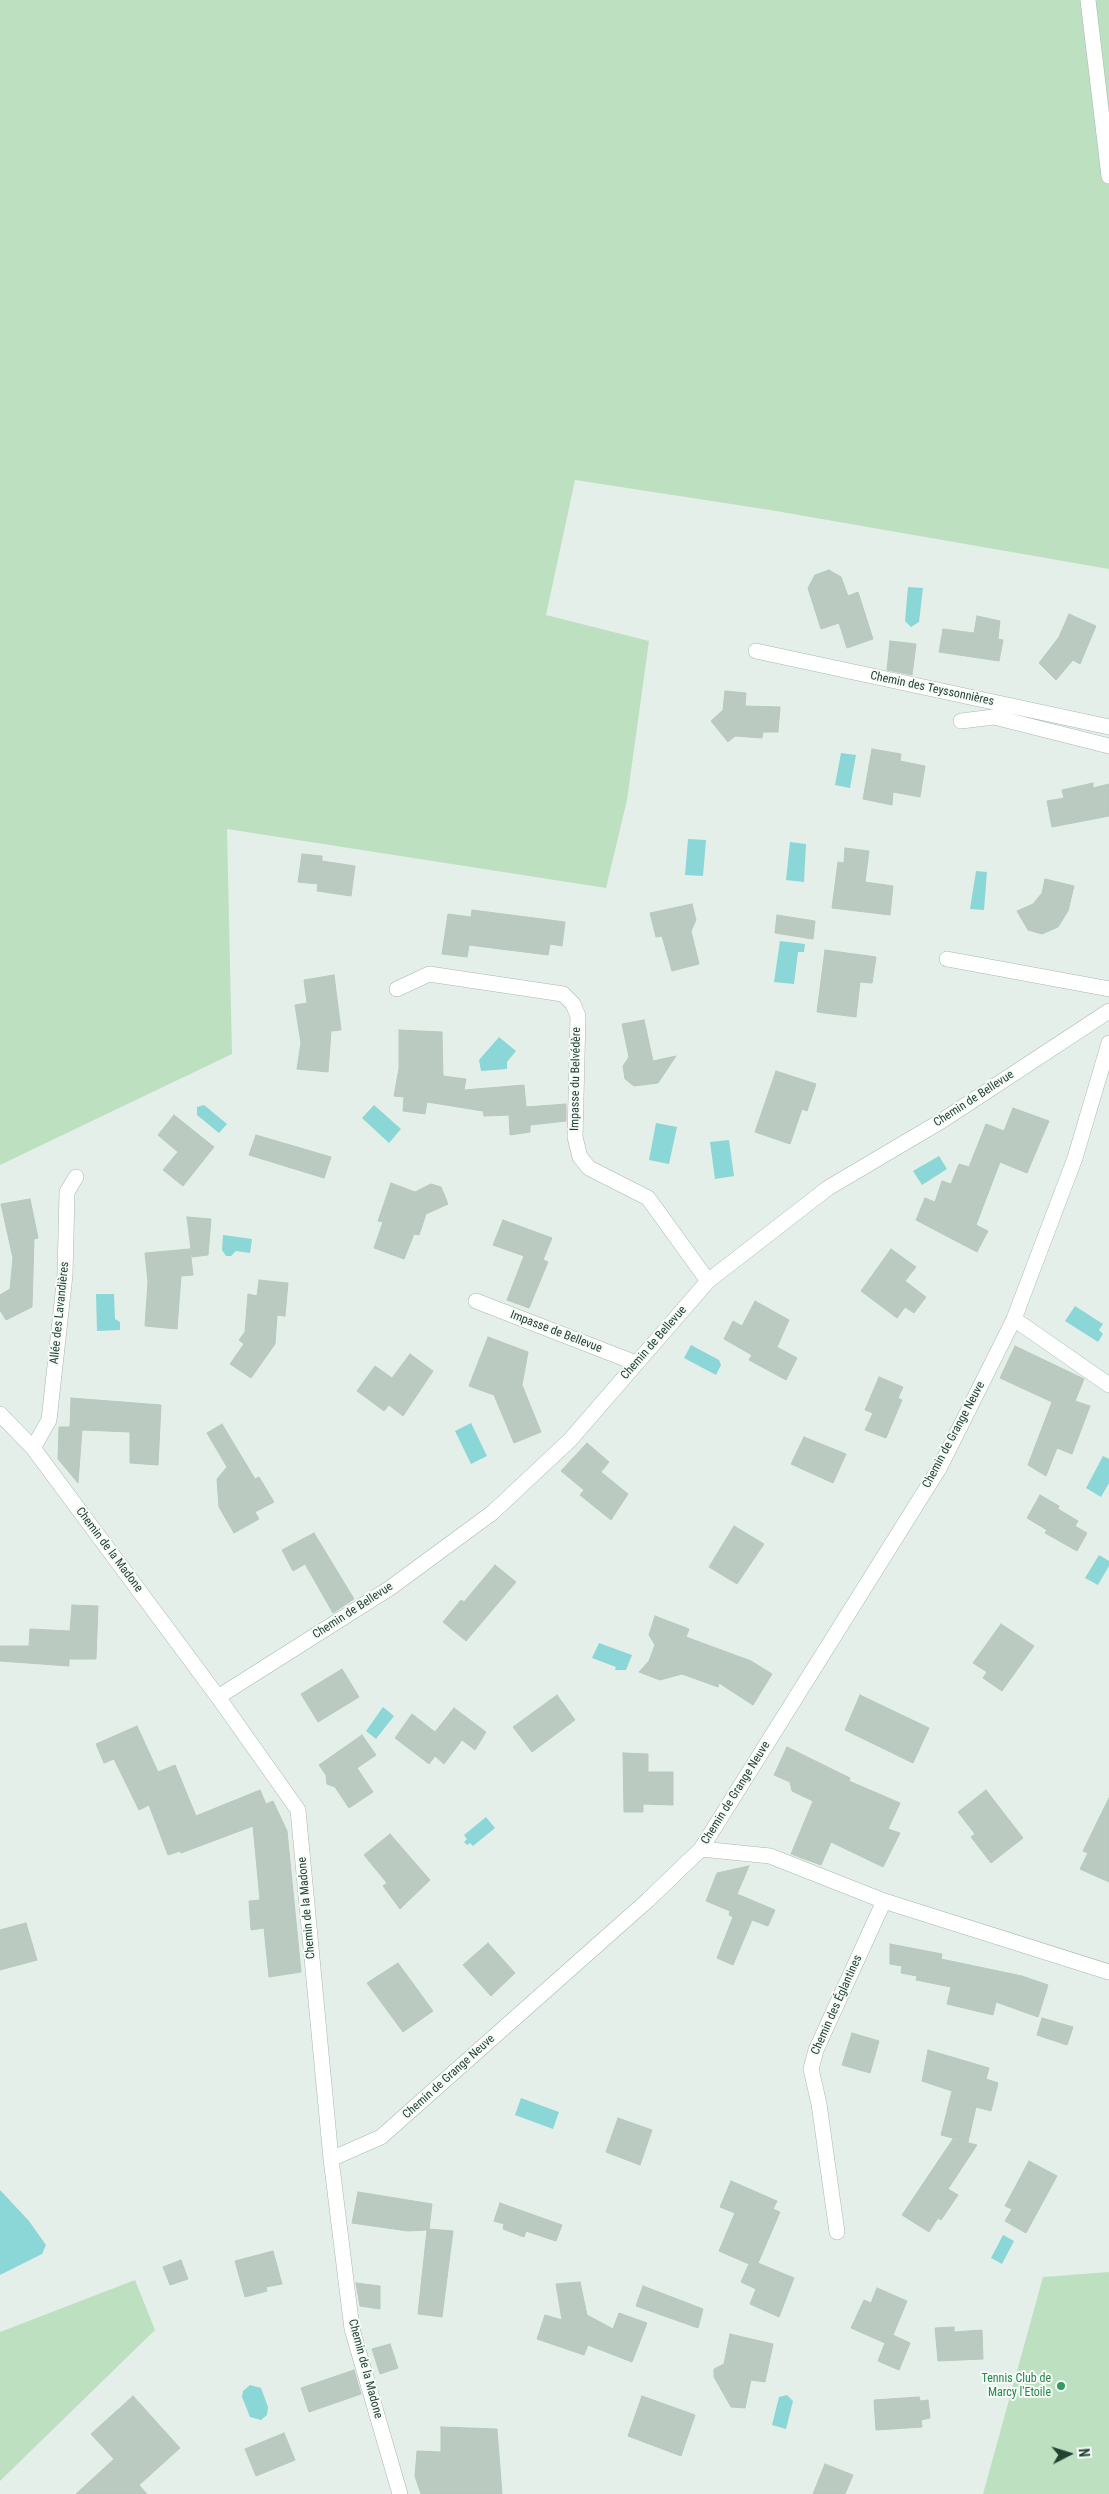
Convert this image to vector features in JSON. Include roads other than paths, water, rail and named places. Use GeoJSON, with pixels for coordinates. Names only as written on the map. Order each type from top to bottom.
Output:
{"type":"FeatureCollection","features":[{"type":"Feature","properties":{"kind":"street"},"geometry":{"type":"LineString","coordinates":[[1088,0],[1109,176]]}},
{"type":"Feature","properties":{"kind":"street","name":"Chemin des Teyssonnières"},"geometry":{"type":"LineString","coordinates":[[756,651],[1109,727]]}},
{"type":"Feature","properties":{"kind":"street","name":"Chemin des Teyssonnières"},"geometry":{"type":"LineString","coordinates":[[960,721],[994,717],[1109,746]]}},
{"type":"Feature","properties":{"kind":"street"},"geometry":{"type":"LineString","coordinates":[[947,959],[1109,990]]}},
{"type":"Feature","properties":{"kind":"street","name":"Impasse du Belvédère"},"geometry":{"type":"LineString","coordinates":[[397,989],[429,974],[563,994],[573,1004],[578,1016],[575,1138],[580,1158],[589,1168],[648,1198],[708,1281]]}},
{"type":"Feature","properties":{"kind":"street","name":"Chemin de Bellevue"},"geometry":{"type":"LineString","coordinates":[[218,1697],[390,1588],[492,1513],[570,1440],[708,1281],[828,1188],[943,1120],[1109,1011]]}},
{"type":"Feature","properties":{"kind":"street","name":"Chemin de Grange Neuve"},"geometry":{"type":"LineString","coordinates":[[331,2159],[381,2137],[648,1900],[701,1849],[940,1467],[1014,1319],[1075,1158],[1109,1043]]}},
{"type":"Feature","properties":{"kind":"street","name":"Allée des Lavandières"},"geometry":{"type":"LineString","coordinates":[[33,1448],[49,1420],[65,1275],[67,1192],[76,1177]]}},
{"type":"Feature","properties":{"kind":"street","name":"Impasse de Bellevue"},"geometry":{"type":"LineString","coordinates":[[476,1301],[636,1363]]}},
{"type":"Feature","properties":{"kind":"street"},"geometry":{"type":"LineString","coordinates":[[1014,1319],[1109,1385]]}},
{"type":"Feature","properties":{"kind":"street","name":"Chemin de la Madone"},"geometry":{"type":"LineString","coordinates":[[0,1414],[33,1448],[218,1697],[298,1810],[331,2159],[352,2329],[400,2494]]}},
{"type":"Feature","properties":{"kind":"street"},"geometry":{"type":"LineString","coordinates":[[701,1849],[770,1856],[884,1901],[1109,1972]]}},
{"type":"Feature","properties":{"kind":"street","name":"Chemin des Églantines"},"geometry":{"type":"LineString","coordinates":[[837,2232],[819,2104],[811,2069],[816,2050],[884,1901]]}},
{"type":"Feature","properties":{"kind":"water"},"geometry":{"type":"Polygon","coordinates":[[[908,587],[923,588],[919,622],[911,627],[905,621],[908,587]]]}},
{"type":"Feature","properties":{"kind":"water"},"geometry":{"type":"Polygon","coordinates":[[[841,753],[856,755],[850,788],[835,785],[841,753]]]}},
{"type":"Feature","properties":{"kind":"water"},"geometry":{"type":"Polygon","coordinates":[[[688,839],[706,840],[703,876],[685,875],[688,839]]]}},
{"type":"Feature","properties":{"kind":"water"},"geometry":{"type":"Polygon","coordinates":[[[790,842],[806,844],[804,882],[786,880],[790,842]]]}},
{"type":"Feature","properties":{"kind":"water"},"geometry":{"type":"Polygon","coordinates":[[[976,871],[987,872],[984,910],[970,909],[976,871]]]}},
{"type":"Feature","properties":{"kind":"water"},"geometry":{"type":"Polygon","coordinates":[[[780,941],[805,944],[804,952],[798,952],[794,984],[774,982],[780,941]]]}},
{"type":"Feature","properties":{"kind":"water"},"geometry":{"type":"Polygon","coordinates":[[[499,1037],[516,1051],[507,1062],[507,1069],[481,1071],[479,1060],[499,1037]]]}},
{"type":"Feature","properties":{"kind":"water"},"geometry":{"type":"Polygon","coordinates":[[[204,1105],[227,1124],[219,1133],[197,1115],[197,1107],[204,1105]]]}},
{"type":"Feature","properties":{"kind":"water"},"geometry":{"type":"Polygon","coordinates":[[[374,1105],[401,1129],[389,1143],[362,1118],[374,1105]]]}},
{"type":"Feature","properties":{"kind":"water"},"geometry":{"type":"Polygon","coordinates":[[[656,1123],[677,1127],[669,1164],[649,1160],[656,1123]]]}},
{"type":"Feature","properties":{"kind":"water"},"geometry":{"type":"Polygon","coordinates":[[[729,1140],[734,1176],[715,1179],[710,1142],[729,1140]]]}},
{"type":"Feature","properties":{"kind":"water"},"geometry":{"type":"Polygon","coordinates":[[[939,1156],[947,1169],[922,1185],[913,1171],[939,1156]]]}},
{"type":"Feature","properties":{"kind":"water"},"geometry":{"type":"Polygon","coordinates":[[[223,1235],[252,1239],[250,1253],[236,1251],[231,1256],[226,1256],[222,1250],[223,1235]]]}},
{"type":"Feature","properties":{"kind":"water"},"geometry":{"type":"Polygon","coordinates":[[[96,1294],[114,1294],[115,1319],[120,1322],[120,1330],[97,1331],[96,1294]]]}},
{"type":"Feature","properties":{"kind":"water"},"geometry":{"type":"Polygon","coordinates":[[[1075,1306],[1103,1324],[1099,1330],[1103,1334],[1098,1342],[1065,1321],[1075,1306]]]}},
{"type":"Feature","properties":{"kind":"water"},"geometry":{"type":"Polygon","coordinates":[[[691,1345],[719,1360],[721,1365],[716,1375],[684,1358],[691,1345]]]}},
{"type":"Feature","properties":{"kind":"water"},"geometry":{"type":"Polygon","coordinates":[[[471,1423],[487,1456],[471,1464],[455,1431],[471,1423]]]}},
{"type":"Feature","properties":{"kind":"water"},"geometry":{"type":"Polygon","coordinates":[[[1103,1456],[1109,1459],[1109,1483],[1101,1497],[1086,1488],[1103,1456]]]}},
{"type":"Feature","properties":{"kind":"water"},"geometry":{"type":"Polygon","coordinates":[[[1099,1555],[1109,1561],[1109,1566],[1098,1585],[1085,1578],[1099,1555]]]}},
{"type":"Feature","properties":{"kind":"water"},"geometry":{"type":"Polygon","coordinates":[[[599,1643],[632,1655],[626,1670],[615,1670],[616,1667],[592,1658],[599,1643]]]}},
{"type":"Feature","properties":{"kind":"water"},"geometry":{"type":"Polygon","coordinates":[[[383,1707],[394,1716],[376,1739],[366,1731],[383,1707]]]}},
{"type":"Feature","properties":{"kind":"water"},"geometry":{"type":"Polygon","coordinates":[[[486,1817],[495,1828],[473,1846],[470,1843],[467,1845],[464,1842],[467,1839],[464,1835],[486,1817]]]}},
{"type":"Feature","properties":{"kind":"water"},"geometry":{"type":"Polygon","coordinates":[[[521,2098],[559,2112],[553,2129],[515,2115],[521,2098]]]}},
{"type":"Feature","properties":{"kind":"water"},"geometry":{"type":"Polygon","coordinates":[[[0,2190],[29,2221],[46,2245],[42,2254],[0,2275],[0,2190]]]}},
{"type":"Feature","properties":{"kind":"water"},"geometry":{"type":"Polygon","coordinates":[[[1003,2235],[1014,2241],[1002,2264],[991,2258],[1003,2235]]]}},
{"type":"Feature","properties":{"kind":"water"},"geometry":{"type":"Polygon","coordinates":[[[250,2385],[261,2388],[268,2407],[267,2415],[261,2420],[250,2417],[242,2397],[243,2391],[250,2385]]]}},
{"type":"Feature","properties":{"kind":"water"},"geometry":{"type":"Polygon","coordinates":[[[787,2395],[793,2401],[786,2429],[772,2425],[779,2397],[787,2395]]]}},
{"type":"Feature","properties":{"kind":"place","name":"Tennis Club de Marcy l'Etoile"},"geometry":{"type":"Point","coordinates":[1061,2386]}}]}
